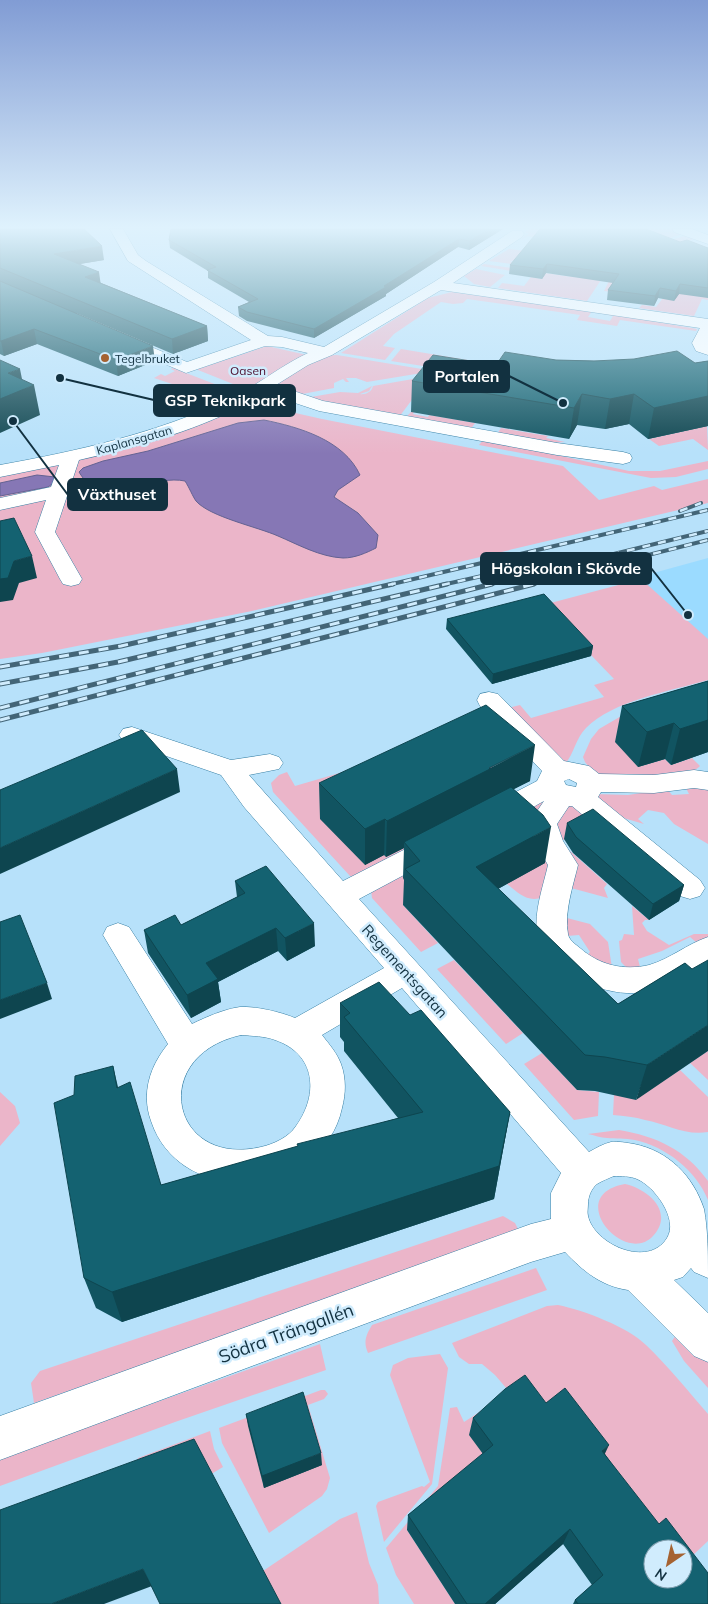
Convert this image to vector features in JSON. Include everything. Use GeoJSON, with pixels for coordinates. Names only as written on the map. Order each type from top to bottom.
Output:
{"type":"FeatureCollection","features":[{"type":"Feature","properties":{"kind":"street"},"geometry":{"type":"LineString","coordinates":[[205,304],[264,341]]}},
{"type":"Feature","properties":{"kind":"street","name":"Kaplansgatan"},"geometry":{"type":"LineString","coordinates":[[0,471],[71,457],[174,428],[233,404],[264,387],[311,356],[326,352],[407,304]]}},
{"type":"Feature","properties":{"kind":"street"},"geometry":{"type":"LineString","coordinates":[[563,304],[708,326],[700,343],[702,348],[708,350]]}},
{"type":"Feature","properties":{"kind":"street"},"geometry":{"type":"LineString","coordinates":[[105,332],[186,368],[264,341],[282,342],[326,352]]}},
{"type":"Feature","properties":{"kind":"street"},"geometry":{"type":"LineString","coordinates":[[264,387],[319,406],[557,449],[622,458]]}},
{"type":"Feature","properties":{"kind":"street"},"geometry":{"type":"LineString","coordinates":[[71,457],[45,532],[71,579]]}},
{"type":"Feature","properties":{"kind":"street"},"geometry":{"type":"LineString","coordinates":[[0,504],[60,491]]}},
{"type":"Feature","properties":{"kind":"street"},"geometry":{"type":"LineString","coordinates":[[488,700],[568,786],[690,888]]}},
{"type":"Feature","properties":{"kind":"street"},"geometry":{"type":"LineString","coordinates":[[132,735],[230,769],[270,763]]}},
{"type":"Feature","properties":{"kind":"street","name":"Regementsgatan"},"geometry":{"type":"LineString","coordinates":[[230,769],[254,800],[583,1171]]}},
{"type":"Feature","properties":{"kind":"street"},"geometry":{"type":"LineString","coordinates":[[339,896],[467,829],[568,786],[654,784],[694,779],[708,781]]}},
{"type":"Feature","properties":{"kind":"street"},"geometry":{"type":"LineString","coordinates":[[568,786],[543,823],[549,843],[563,865],[552,910],[554,940],[574,963],[603,978],[626,981],[647,979],[676,967],[708,949]]}},
{"type":"Feature","properties":{"kind":"street"},"geometry":{"type":"LineString","coordinates":[[118,935],[187,1044]]}},
{"type":"Feature","properties":{"kind":"street"},"geometry":{"type":"LineString","coordinates":[[297,1033],[405,971]]}},
{"type":"Feature","properties":{"kind":"street"},"geometry":{"type":"LineString","coordinates":[[241,1021],[271,1023],[297,1033],[314,1047],[325,1066],[330,1088],[326,1110],[314,1132],[296,1149],[273,1161],[246,1166],[220,1165],[196,1155],[178,1140],[166,1120],[162,1098],[166,1076],[174,1059],[187,1044],[212,1029],[241,1021]]}},
{"type":"Feature","properties":{"kind":"street"},"geometry":{"type":"LineString","coordinates":[[611,1159],[645,1164],[661,1174],[674,1186],[683,1202],[698,1247],[681,1250],[671,1262],[656,1270],[638,1272],[619,1269],[600,1261],[584,1248],[573,1231],[568,1214],[568,1198],[573,1183],[583,1171],[596,1163],[611,1159]]}},
{"type":"Feature","properties":{"kind":"street","name":"Södra Trängallén"},"geometry":{"type":"LineString","coordinates":[[0,1438],[531,1243],[573,1231]]}},
{"type":"Feature","properties":{"kind":"street"},"geometry":{"type":"LineString","coordinates":[[638,1272],[708,1342]]}},
{"type":"Feature","properties":{"kind":"shaded area"},"geometry":{"type":"Polygon","coordinates":[[[264,420],[306,431],[319,437],[332,444],[353,463],[360,475],[338,490],[334,497],[358,513],[378,535],[376,548],[347,558],[326,555],[212,512],[196,501],[185,481],[162,481],[118,492],[108,492],[93,488],[79,472],[83,468],[103,461],[148,451],[238,423],[264,420]]]}},
{"type":"Feature","properties":{"kind":"shaded area"},"geometry":{"type":"Polygon","coordinates":[[[37,475],[55,477],[55,482],[48,487],[0,496],[0,483],[37,475]]]}},
{"type":"Feature","properties":{"kind":"shaded area"},"geometry":{"type":"Polygon","coordinates":[[[708,558],[708,650],[628,580],[708,558]]]}},
{"type":"Feature","properties":{"kind":"green space"},"geometry":{"type":"Polygon","coordinates":[[[419,304],[438,304],[394,334],[383,346],[395,348],[385,360],[341,353],[419,304]]]}},
{"type":"Feature","properties":{"kind":"green space"},"geometry":{"type":"Polygon","coordinates":[[[501,304],[539,304],[592,311],[588,317],[610,321],[613,316],[599,313],[697,329],[696,331],[620,320],[617,326],[577,320],[580,315],[501,304]]]}},
{"type":"Feature","properties":{"kind":"green space"},"geometry":{"type":"Polygon","coordinates":[[[658,304],[700,304],[694,316],[639,308],[642,305],[656,307],[658,304]]]}},
{"type":"Feature","properties":{"kind":"green space","name":"Oasen"},"geometry":{"type":"Polygon","coordinates":[[[267,346],[307,355],[248,390],[198,370],[198,369],[267,346]]]}},
{"type":"Feature","properties":{"kind":"green space"},"geometry":{"type":"Polygon","coordinates":[[[401,349],[510,367],[442,369],[391,361],[401,349]]]}},
{"type":"Feature","properties":{"kind":"green space"},"geometry":{"type":"Polygon","coordinates":[[[337,355],[434,371],[367,382],[356,378],[346,378],[349,382],[343,379],[334,383],[334,388],[297,395],[278,387],[276,381],[316,356],[337,355]]]}},
{"type":"Feature","properties":{"kind":"green space"},"geometry":{"type":"Polygon","coordinates":[[[173,368],[238,393],[230,397],[203,389],[187,389],[154,378],[161,374],[165,376],[175,371],[171,369],[173,368]]]}},
{"type":"Feature","properties":{"kind":"green space"},"geometry":{"type":"Polygon","coordinates":[[[430,376],[399,417],[305,398],[340,392],[358,393],[372,386],[369,391],[360,394],[364,394],[370,391],[373,386],[430,376]]]}},
{"type":"Feature","properties":{"kind":"green space"},"geometry":{"type":"Polygon","coordinates":[[[256,399],[291,412],[322,419],[563,466],[599,500],[654,486],[662,490],[708,479],[708,503],[252,611],[42,653],[0,659],[0,474],[163,435],[226,413],[256,399]]]}},
{"type":"Feature","properties":{"kind":"green space"},"geometry":{"type":"Polygon","coordinates":[[[411,412],[428,417],[429,415],[475,423],[470,430],[405,418],[411,412]]]}},
{"type":"Feature","properties":{"kind":"green space"},"geometry":{"type":"Polygon","coordinates":[[[707,426],[708,450],[693,439],[659,446],[649,439],[707,426]]]}},
{"type":"Feature","properties":{"kind":"green space"},"geometry":{"type":"Polygon","coordinates":[[[501,428],[548,436],[546,438],[565,442],[549,443],[497,434],[501,428]]]}},
{"type":"Feature","properties":{"kind":"green space"},"geometry":{"type":"Polygon","coordinates":[[[484,439],[629,471],[660,471],[708,461],[708,469],[676,477],[651,478],[479,445],[484,439]]]}},
{"type":"Feature","properties":{"kind":"green space"},"geometry":{"type":"Polygon","coordinates":[[[641,579],[708,639],[708,680],[643,698],[626,704],[597,719],[582,732],[564,765],[510,710],[512,707],[520,705],[531,718],[604,697],[594,685],[614,679],[543,605],[641,579]]]}},
{"type":"Feature","properties":{"kind":"green space"},"geometry":{"type":"Polygon","coordinates":[[[623,715],[638,767],[665,759],[671,765],[692,758],[700,766],[691,772],[666,777],[595,775],[583,757],[591,739],[599,729],[623,715]]]}},
{"type":"Feature","properties":{"kind":"green space"},"geometry":{"type":"Polygon","coordinates":[[[497,727],[490,801],[355,878],[350,876],[273,792],[271,783],[279,775],[287,772],[295,786],[497,727]]]}},
{"type":"Feature","properties":{"kind":"green space"},"geometry":{"type":"Polygon","coordinates":[[[686,788],[708,788],[708,844],[674,824],[664,813],[648,810],[638,819],[644,824],[613,815],[594,794],[628,795],[667,789],[672,795],[689,794],[686,788]]]}},
{"type":"Feature","properties":{"kind":"green space"},"geometry":{"type":"Polygon","coordinates":[[[546,795],[551,861],[546,896],[534,899],[525,897],[507,884],[403,905],[438,943],[421,952],[372,898],[371,890],[546,795]]]}},
{"type":"Feature","properties":{"kind":"green space"},"geometry":{"type":"Polygon","coordinates":[[[567,802],[582,810],[589,825],[560,842],[607,884],[604,888],[608,898],[571,888],[554,840],[556,821],[567,802]]]}},
{"type":"Feature","properties":{"kind":"green space"},"geometry":{"type":"Polygon","coordinates":[[[632,906],[649,920],[645,920],[642,923],[647,931],[669,945],[694,934],[708,934],[708,939],[697,943],[690,937],[662,951],[638,959],[640,967],[628,969],[621,962],[619,941],[622,940],[624,934],[634,935],[632,906]]]}},
{"type":"Feature","properties":{"kind":"green space"},"geometry":{"type":"Polygon","coordinates":[[[563,917],[590,924],[608,942],[612,968],[584,958],[590,952],[579,935],[567,936],[563,917]]]}},
{"type":"Feature","properties":{"kind":"green space"},"geometry":{"type":"Polygon","coordinates":[[[454,960],[523,1033],[506,1044],[437,969],[454,960]]]}},
{"type":"Feature","properties":{"kind":"green space"},"geometry":{"type":"Polygon","coordinates":[[[708,1051],[708,1080],[690,1063],[708,1051]]]}},
{"type":"Feature","properties":{"kind":"green space"},"geometry":{"type":"Polygon","coordinates":[[[542,1053],[577,1090],[599,1092],[598,1116],[574,1120],[524,1064],[542,1053]]]}},
{"type":"Feature","properties":{"kind":"green space"},"geometry":{"type":"Polygon","coordinates":[[[680,1070],[708,1097],[708,1132],[684,1131],[641,1119],[613,1115],[614,1094],[636,1099],[680,1070]]]}},
{"type":"Feature","properties":{"kind":"green space"},"geometry":{"type":"Polygon","coordinates":[[[0,1092],[15,1106],[20,1123],[0,1146],[0,1092]]]}},
{"type":"Feature","properties":{"kind":"green space"},"geometry":{"type":"Polygon","coordinates":[[[619,1130],[645,1136],[680,1153],[708,1181],[708,1200],[696,1179],[679,1161],[669,1154],[647,1143],[635,1140],[605,1138],[588,1134],[619,1130]]]}},
{"type":"Feature","properties":{"kind":"green space"},"geometry":{"type":"Polygon","coordinates":[[[625,1184],[650,1196],[660,1210],[659,1227],[653,1236],[641,1243],[628,1242],[615,1236],[605,1226],[599,1213],[599,1201],[607,1191],[625,1184]]]}},
{"type":"Feature","properties":{"kind":"green space"},"geometry":{"type":"Polygon","coordinates":[[[503,1216],[515,1223],[520,1233],[34,1403],[31,1383],[40,1371],[503,1216]]]}},
{"type":"Feature","properties":{"kind":"green space"},"geometry":{"type":"Polygon","coordinates":[[[536,1268],[547,1290],[368,1353],[366,1339],[372,1325],[536,1268]]]}},
{"type":"Feature","properties":{"kind":"green space"},"geometry":{"type":"Polygon","coordinates":[[[558,1305],[580,1311],[605,1320],[638,1338],[662,1361],[708,1414],[708,1541],[693,1555],[693,1539],[671,1539],[502,1408],[495,1398],[507,1389],[482,1364],[469,1364],[459,1357],[452,1343],[547,1306],[558,1305]]]}},
{"type":"Feature","properties":{"kind":"green space"},"geometry":{"type":"Polygon","coordinates":[[[680,1329],[708,1359],[708,1388],[684,1361],[672,1341],[680,1329]]]}},
{"type":"Feature","properties":{"kind":"green space"},"geometry":{"type":"Polygon","coordinates":[[[320,1344],[326,1370],[175,1422],[0,1486],[0,1458],[320,1344]]]}},
{"type":"Feature","properties":{"kind":"green space"},"geometry":{"type":"Polygon","coordinates":[[[440,1354],[448,1368],[432,1484],[384,1542],[376,1506],[378,1502],[422,1486],[424,1487],[430,1482],[390,1375],[393,1365],[408,1358],[440,1354]]]}},
{"type":"Feature","properties":{"kind":"green space"},"geometry":{"type":"Polygon","coordinates":[[[325,1390],[328,1394],[324,1399],[308,1405],[330,1478],[327,1489],[322,1496],[269,1533],[222,1443],[219,1428],[325,1390]]]}},
{"type":"Feature","properties":{"kind":"green space"},"geometry":{"type":"Polygon","coordinates":[[[457,1407],[464,1422],[481,1411],[489,1462],[407,1530],[455,1604],[414,1604],[396,1575],[386,1548],[438,1486],[450,1408],[457,1407]]]}},
{"type":"Feature","properties":{"kind":"green space"},"geometry":{"type":"Polygon","coordinates":[[[210,1431],[214,1449],[223,1467],[208,1476],[126,1487],[138,1458],[210,1431]]]}},
{"type":"Feature","properties":{"kind":"green space"},"geometry":{"type":"Polygon","coordinates":[[[357,1512],[369,1563],[378,1585],[379,1604],[276,1604],[260,1573],[340,1519],[357,1512]]]}},
{"type":"Feature","properties":{"kind":"building"},"geometry":{"type":"Polygon","coordinates":[[[0,304],[54,304],[153,346],[116,360],[34,329],[0,341],[0,304]]]}},
{"type":"Feature","properties":{"kind":"building"},"geometry":{"type":"Polygon","coordinates":[[[87,304],[152,304],[207,326],[172,339],[87,304]]]}},
{"type":"Feature","properties":{"kind":"building"},"geometry":{"type":"Polygon","coordinates":[[[246,304],[357,304],[314,329],[247,312],[238,307],[246,304]]]}},
{"type":"Feature","properties":{"kind":"building"},"geometry":{"type":"Polygon","coordinates":[[[677,351],[695,363],[708,361],[708,396],[654,408],[634,394],[610,399],[582,394],[574,408],[412,381],[433,355],[496,365],[505,352],[556,360],[594,361],[634,359],[677,351]]]}},
{"type":"Feature","properties":{"kind":"building"},"geometry":{"type":"Polygon","coordinates":[[[0,360],[20,369],[8,373],[34,385],[0,399],[0,360]]]}},
{"type":"Feature","properties":{"kind":"building"},"geometry":{"type":"Polygon","coordinates":[[[14,518],[32,556],[14,561],[8,578],[0,579],[0,521],[14,518]]]}},
{"type":"Feature","properties":{"kind":"building"},"geometry":{"type":"Polygon","coordinates":[[[544,594],[593,646],[493,674],[447,619],[544,594]]]}},
{"type":"Feature","properties":{"kind":"building"},"geometry":{"type":"Polygon","coordinates":[[[708,681],[708,720],[680,729],[674,723],[647,732],[622,706],[708,681]]]}},
{"type":"Feature","properties":{"kind":"building"},"geometry":{"type":"Polygon","coordinates":[[[486,705],[535,745],[387,821],[385,819],[365,829],[319,783],[486,705]]]}},
{"type":"Feature","properties":{"kind":"building"},"geometry":{"type":"Polygon","coordinates":[[[142,730],[177,769],[0,848],[0,790],[142,730]]]}},
{"type":"Feature","properties":{"kind":"building"},"geometry":{"type":"Polygon","coordinates":[[[511,787],[543,815],[551,827],[476,867],[618,1004],[685,963],[692,969],[708,960],[708,1025],[647,1065],[585,1055],[405,869],[420,861],[404,842],[511,787]]]}},
{"type":"Feature","properties":{"kind":"building"},"geometry":{"type":"Polygon","coordinates":[[[593,809],[684,885],[653,904],[576,837],[567,823],[593,809]]]}},
{"type":"Feature","properties":{"kind":"building"},"geometry":{"type":"Polygon","coordinates":[[[266,866],[314,923],[285,938],[276,928],[206,963],[218,979],[187,995],[144,930],[175,915],[181,925],[245,893],[235,881],[266,866]]]}},
{"type":"Feature","properties":{"kind":"building"},"geometry":{"type":"Polygon","coordinates":[[[20,915],[47,983],[0,1000],[0,922],[20,915]]]}},
{"type":"Feature","properties":{"kind":"building"},"geometry":{"type":"Polygon","coordinates":[[[379,982],[410,1015],[421,1010],[510,1112],[499,1166],[112,1292],[84,1278],[54,1103],[74,1095],[75,1076],[113,1066],[117,1088],[130,1082],[161,1185],[298,1146],[297,1144],[423,1112],[344,1017],[350,1013],[340,1003],[379,982]]]}},
{"type":"Feature","properties":{"kind":"building"},"geometry":{"type":"Polygon","coordinates":[[[525,1375],[546,1403],[565,1388],[609,1445],[602,1451],[659,1524],[666,1518],[682,1539],[643,1539],[643,1589],[693,1589],[693,1553],[708,1573],[708,1604],[578,1604],[575,1600],[603,1575],[570,1529],[485,1604],[467,1604],[408,1515],[493,1445],[473,1418],[505,1389],[525,1375]]]}},
{"type":"Feature","properties":{"kind":"building"},"geometry":{"type":"Polygon","coordinates":[[[303,1392],[321,1453],[262,1476],[246,1414],[303,1392]]]}},
{"type":"Feature","properties":{"kind":"building"},"geometry":{"type":"Polygon","coordinates":[[[194,1439],[281,1604],[160,1604],[143,1569],[51,1604],[0,1604],[0,1510],[194,1439]]]}},
{"type":"Feature","properties":{"kind":"railway"},"geometry":{"type":"LineString","coordinates":[[680,511],[701,503]]}},
{"type":"Feature","properties":{"kind":"railway"},"geometry":{"type":"LineString","coordinates":[[388,585],[708,510]]}},
{"type":"Feature","properties":{"kind":"railway"},"geometry":{"type":"LineString","coordinates":[[487,585],[708,531]]}},
{"type":"Feature","properties":{"kind":"railway"},"geometry":{"type":"LineString","coordinates":[[529,585],[708,540]]}},
{"type":"Feature","properties":{"kind":"railway"},"geometry":{"type":"LineString","coordinates":[[442,585],[482,576]]}},
{"type":"Feature","properties":{"kind":"railway"},"geometry":{"type":"LineString","coordinates":[[0,667],[121,646],[393,584]]}},
{"type":"Feature","properties":{"kind":"railway"},"geometry":{"type":"LineString","coordinates":[[0,684],[118,662],[447,584]]}},
{"type":"Feature","properties":{"kind":"railway"},"geometry":{"type":"LineString","coordinates":[[0,708],[492,584]]}},
{"type":"Feature","properties":{"kind":"railway"},"geometry":{"type":"LineString","coordinates":[[0,720],[534,584]]}},
{"type":"Feature","properties":{"kind":"place","name":"Tegelbruket"},"geometry":{"type":"Point","coordinates":[105,358]}},
{"type":"Feature","properties":{"kind":"place","name":"GSP Teknikpark"},"geometry":{"type":"Point","coordinates":[60,378]}},
{"type":"Feature","properties":{"kind":"place","name":"Portalen"},"geometry":{"type":"Point","coordinates":[563,403]}},
{"type":"Feature","properties":{"kind":"place","name":"Växthuset"},"geometry":{"type":"Point","coordinates":[13,421]}},
{"type":"Feature","properties":{"kind":"place","name":"Högskolan i Skövde"},"geometry":{"type":"Point","coordinates":[688,615]}}]}
